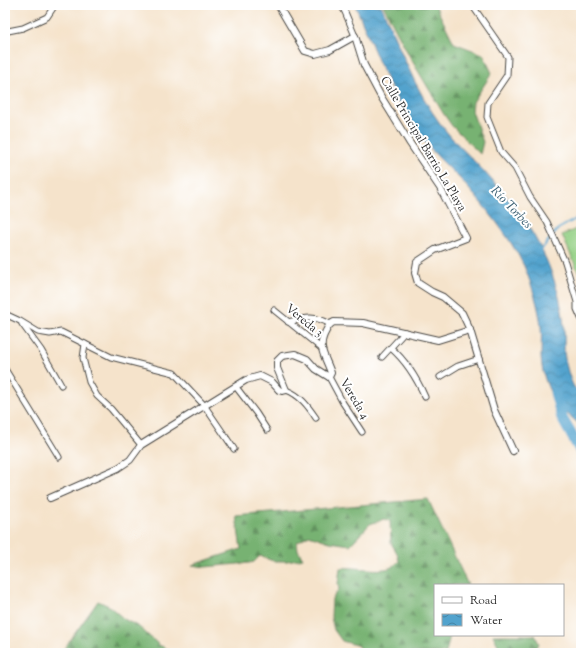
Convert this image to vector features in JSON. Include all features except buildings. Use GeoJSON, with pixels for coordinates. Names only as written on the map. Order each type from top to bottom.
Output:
{"type":"FeatureCollection","features":[{"type":"Feature","properties":{"kind":"street"},"geometry":{"type":"LineString","coordinates":[[5,29],[8,31],[23,28],[47,17],[55,5]]}},
{"type":"Feature","properties":{"kind":"street"},"geometry":{"type":"LineString","coordinates":[[278,5],[305,51],[315,54],[325,51],[355,36],[341,5]]}},
{"type":"Feature","properties":{"kind":"street"},"geometry":{"type":"LineString","coordinates":[[472,5],[508,56],[508,75],[488,103],[487,117],[501,152],[514,168],[530,197],[547,222],[565,262],[577,302],[577,309],[581,318]]}},
{"type":"Feature","properties":{"kind":"street","name":"Calle Principal Barrio La Playa"},"geometry":{"type":"LineString","coordinates":[[355,36],[364,64],[380,95],[440,188],[466,238],[435,250],[417,262],[415,273],[418,283],[453,304],[462,313],[470,330],[494,410],[513,451]]}},
{"type":"Feature","properties":{"kind":"street","name":"Vereda 3"},"geometry":{"type":"LineString","coordinates":[[274,310],[321,348]]}},
{"type":"Feature","properties":{"kind":"street"},"geometry":{"type":"LineString","coordinates":[[5,314],[20,320],[38,332],[50,334],[62,332],[111,357],[174,373],[204,405],[234,450]]}},
{"type":"Feature","properties":{"kind":"street"},"geometry":{"type":"LineString","coordinates":[[288,322],[308,317],[322,320],[330,324]]}},
{"type":"Feature","properties":{"kind":"street"},"geometry":{"type":"LineString","coordinates":[[20,320],[41,350],[61,385]]}},
{"type":"Feature","properties":{"kind":"street"},"geometry":{"type":"LineString","coordinates":[[286,390],[277,368],[277,361],[282,356],[295,354],[307,359],[316,369],[329,377],[331,373],[321,348],[321,342],[330,324],[334,322],[363,323],[438,340],[470,330]]}},
{"type":"Feature","properties":{"kind":"street"},"geometry":{"type":"LineString","coordinates":[[382,357],[405,332]]}},
{"type":"Feature","properties":{"kind":"street"},"geometry":{"type":"LineString","coordinates":[[85,344],[84,358],[89,382],[97,396],[111,409],[141,445]]}},
{"type":"Feature","properties":{"kind":"street"},"geometry":{"type":"LineString","coordinates":[[391,348],[414,375],[425,397]]}},
{"type":"Feature","properties":{"kind":"street"},"geometry":{"type":"LineString","coordinates":[[440,376],[458,366],[479,359]]}},
{"type":"Feature","properties":{"kind":"street"},"geometry":{"type":"LineString","coordinates":[[5,368],[59,457]]}},
{"type":"Feature","properties":{"kind":"street"},"geometry":{"type":"LineString","coordinates":[[50,498],[118,468],[130,460],[141,445],[204,405],[253,377],[260,376],[272,382],[279,390],[292,392],[305,402],[316,418]]}},
{"type":"Feature","properties":{"kind":"street","name":"Vereda 4"},"geometry":{"type":"LineString","coordinates":[[329,377],[343,403],[362,432]]}},
{"type":"Feature","properties":{"kind":"street"},"geometry":{"type":"LineString","coordinates":[[236,387],[267,430]]}},
{"type":"Feature","properties":{"kind":"green space"},"geometry":{"type":"Polygon","coordinates":[[[383,5],[435,5],[454,43],[483,54],[492,73],[473,102],[472,111],[483,142],[480,154],[452,126],[443,113],[411,59],[383,5]]]}},
{"type":"Feature","properties":{"kind":"green space"},"geometry":{"type":"Polygon","coordinates":[[[581,227],[581,278],[562,235],[581,227]]]}},
{"type":"Feature","properties":{"kind":"green space"},"geometry":{"type":"Polygon","coordinates":[[[428,499],[468,584],[434,584],[434,636],[450,636],[446,653],[363,653],[359,646],[342,641],[334,630],[331,617],[332,599],[339,589],[338,584],[340,568],[387,569],[399,561],[397,553],[391,543],[390,521],[384,519],[370,524],[350,545],[330,542],[309,535],[297,542],[298,550],[303,558],[287,561],[273,561],[260,556],[254,562],[249,563],[205,567],[192,565],[241,549],[236,516],[428,499]]]}},
{"type":"Feature","properties":{"kind":"green space"},"geometry":{"type":"Polygon","coordinates":[[[98,601],[109,606],[124,619],[139,627],[159,645],[176,653],[61,653],[98,601]]]}},
{"type":"Feature","properties":{"kind":"green space"},"geometry":{"type":"Polygon","coordinates":[[[494,636],[535,636],[539,644],[531,653],[514,653],[500,649],[494,636]]]}},
{"type":"Feature","properties":{"kind":"water"},"geometry":{"type":"Polygon","coordinates":[[[355,5],[381,5],[415,83],[432,112],[451,137],[498,187],[517,210],[540,246],[560,300],[564,326],[564,351],[568,372],[574,386],[582,397],[581,425],[565,412],[548,388],[542,368],[539,312],[524,266],[504,232],[488,211],[432,150],[407,117],[383,72],[355,5]]]}},
{"type":"Feature","properties":{"kind":"waterway"},"geometry":{"type":"LineString","coordinates":[[540,251],[558,229],[581,216]]}},
{"type":"Feature","properties":{"kind":"waterway","name":"Río Torbes"},"geometry":{"type":"LineString","coordinates":[[555,392],[562,418],[581,452]]}}]}
